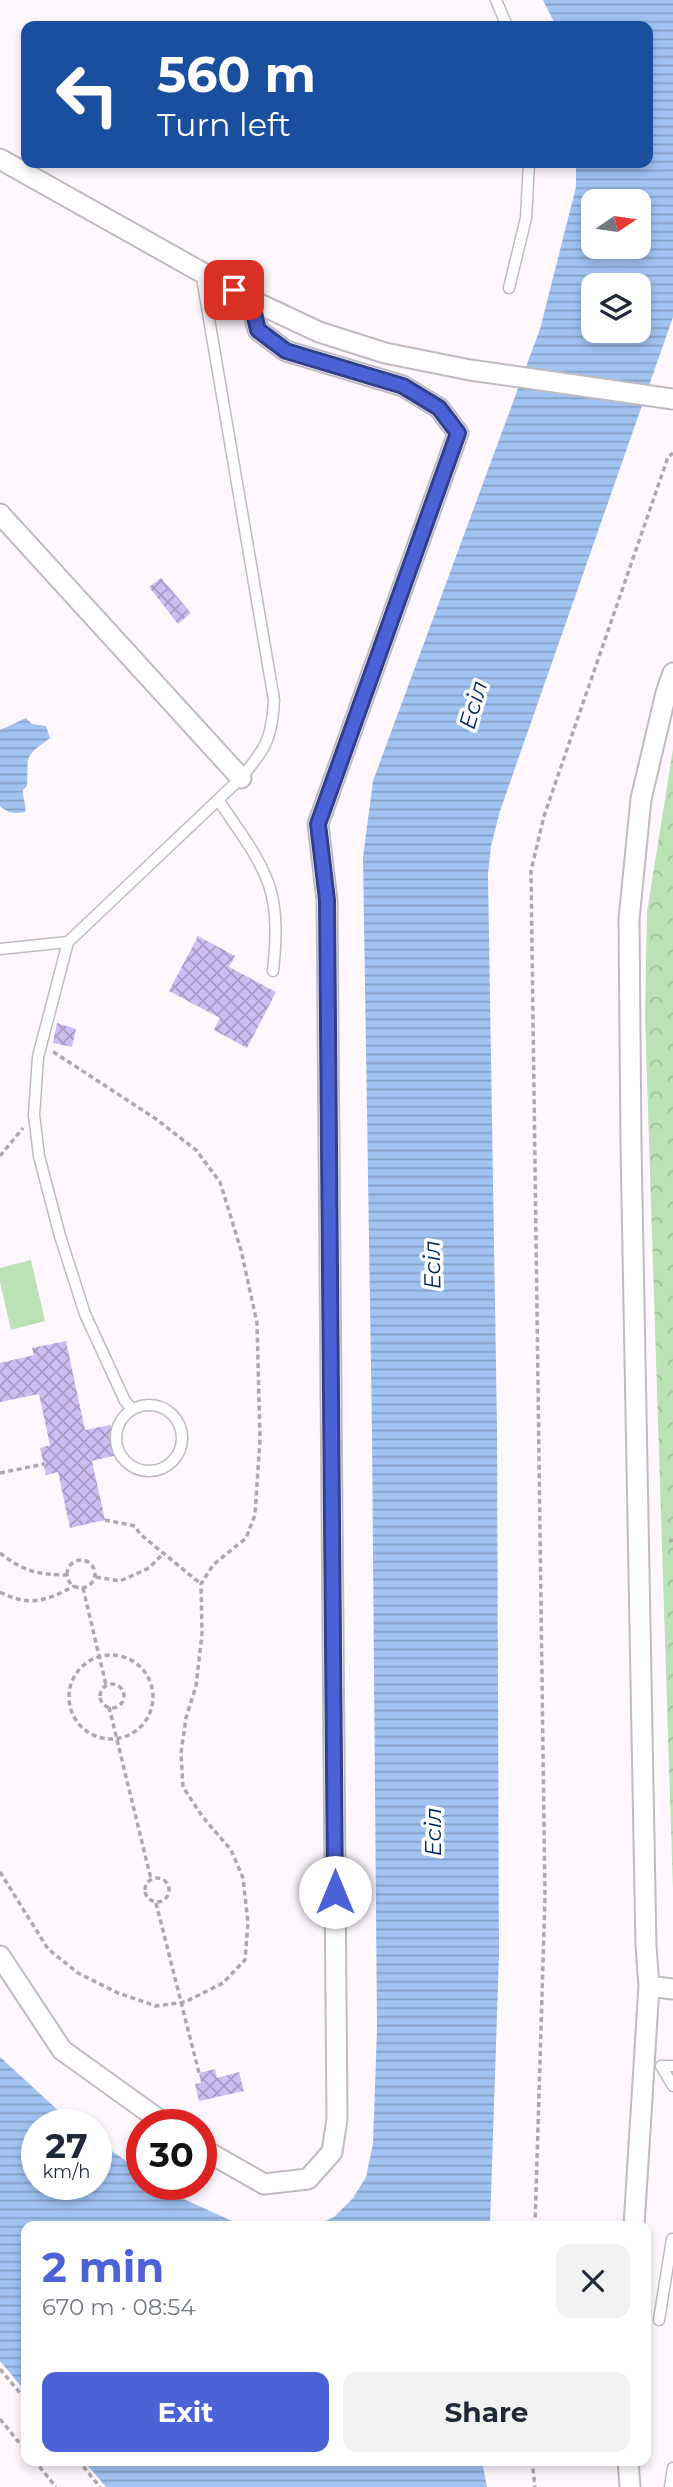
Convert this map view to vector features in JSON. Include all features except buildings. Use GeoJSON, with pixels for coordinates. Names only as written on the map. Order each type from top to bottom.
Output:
{"type":"FeatureCollection","features":[{"type":"Feature","properties":{"kind":"street"},"geometry":{"type":"LineString","coordinates":[[0,159],[251,300],[318,332],[385,353],[470,370],[673,399]]}},
{"type":"Feature","properties":{"kind":"street"},"geometry":{"type":"LineString","coordinates":[[217,2157],[264,2184],[308,2179],[332,2152],[337,2106],[327,900],[318,824],[458,433],[439,408],[403,386],[286,351],[258,330],[251,300]]}},
{"type":"Feature","properties":{"kind":"street"},"geometry":{"type":"LineString","coordinates":[[0,514],[241,778]]}},
{"type":"Feature","properties":{"kind":"street"},"geometry":{"type":"LineString","coordinates":[[634,2221],[649,1986],[646,1946],[629,919],[641,799],[673,673]]}},
{"type":"Feature","properties":{"kind":"street"},"geometry":{"type":"LineString","coordinates":[[0,1956],[62,2050],[144,2109]]}},
{"type":"Feature","properties":{"kind":"street"},"geometry":{"type":"LineString","coordinates":[[649,1986],[673,1989]]}},
{"type":"Feature","properties":{"kind":"street"},"geometry":{"type":"LineString","coordinates":[[628,2466],[630,2487]]}},
{"type":"Feature","properties":{"kind":"lane"},"geometry":{"type":"LineString","coordinates":[[496,0],[505,21]]}},
{"type":"Feature","properties":{"kind":"lane"},"geometry":{"type":"LineString","coordinates":[[509,288],[526,218],[529,168]]}},
{"type":"Feature","properties":{"kind":"lane"},"geometry":{"type":"LineString","coordinates":[[132,1409],[125,1401],[85,1314],[60,1236],[39,1156],[34,1115],[38,1057],[68,942],[219,801],[264,750],[273,728],[274,700],[201,271]]}},
{"type":"Feature","properties":{"kind":"lane"},"geometry":{"type":"LineString","coordinates":[[219,801],[254,855],[269,884],[276,936],[274,971]]}},
{"type":"Feature","properties":{"kind":"lane"},"geometry":{"type":"LineString","coordinates":[[0,949],[68,942]]}},
{"type":"Feature","properties":{"kind":"lane"},"geometry":{"type":"LineString","coordinates":[[150,1404],[168,1410],[180,1425],[182,1444],[173,1461],[157,1470],[138,1470],[122,1459],[116,1441],[119,1423],[132,1409],[150,1404]]}},
{"type":"Feature","properties":{"kind":"lane"},"geometry":{"type":"LineString","coordinates":[[673,2066],[662,2066],[673,2086]]}},
{"type":"Feature","properties":{"kind":"lane"},"geometry":{"type":"LineString","coordinates":[[659,2320],[672,2239]]}},
{"type":"Feature","properties":{"kind":"lane"},"geometry":{"type":"LineString","coordinates":[[670,2487],[673,2468]]}},
{"type":"Feature","properties":{"kind":"path"},"geometry":{"type":"LineString","coordinates":[[535,2221],[545,1897],[531,871],[544,816],[668,457],[673,453]]}},
{"type":"Feature","properties":{"kind":"path"},"geometry":{"type":"LineString","coordinates":[[0,1872],[48,1949],[78,1973],[118,1993],[156,2006],[181,2002],[223,1983],[245,1960],[248,1923],[243,1878],[231,1850],[202,1816],[183,1787],[181,1753],[186,1718],[196,1686],[202,1634],[201,1584],[213,1565],[246,1538],[255,1515],[260,1439],[257,1322],[241,1250],[219,1182],[196,1150],[156,1119],[41,1044]]}},
{"type":"Feature","properties":{"kind":"path"},"geometry":{"type":"LineString","coordinates":[[0,1156],[34,1115]]}},
{"type":"Feature","properties":{"kind":"path"},"geometry":{"type":"LineString","coordinates":[[0,1474],[44,1464]]}},
{"type":"Feature","properties":{"kind":"path"},"geometry":{"type":"LineString","coordinates":[[105,1520],[135,1526],[140,1535],[201,1584]]}},
{"type":"Feature","properties":{"kind":"path"},"geometry":{"type":"LineString","coordinates":[[0,1553],[26,1570],[43,1575],[68,1575]]}},
{"type":"Feature","properties":{"kind":"path"},"geometry":{"type":"LineString","coordinates":[[96,1577],[120,1581],[149,1568],[163,1554]]}},
{"type":"Feature","properties":{"kind":"path"},"geometry":{"type":"LineString","coordinates":[[0,1592],[16,1600],[37,1601],[54,1597],[74,1586],[83,1588],[91,1585],[96,1577],[95,1568],[89,1561],[80,1559],[72,1562],[67,1570],[74,1586]]}},
{"type":"Feature","properties":{"kind":"path"},"geometry":{"type":"LineString","coordinates":[[83,1588],[106,1685]]}},
{"type":"Feature","properties":{"kind":"path"},"geometry":{"type":"LineString","coordinates":[[112,1655],[138,1665],[147,1675],[153,1702],[149,1715],[141,1726],[130,1734],[117,1738],[103,1738],[90,1733],[79,1724],[69,1699],[76,1673],[86,1663],[112,1655]]}},
{"type":"Feature","properties":{"kind":"path"},"geometry":{"type":"LineString","coordinates":[[109,1707],[114,1708],[121,1703],[124,1695],[121,1688],[114,1684],[106,1685],[100,1692],[101,1700],[109,1707],[151,1879]]}},
{"type":"Feature","properties":{"kind":"path"},"geometry":{"type":"LineString","coordinates":[[158,1877],[166,1880],[170,1887],[169,1895],[164,1901],[156,1903],[149,1900],[145,1893],[146,1885],[151,1879],[158,1877]]}},
{"type":"Feature","properties":{"kind":"path"},"geometry":{"type":"LineString","coordinates":[[156,1903],[199,2073]]}},
{"type":"Feature","properties":{"kind":"path"},"geometry":{"type":"LineString","coordinates":[[0,2369],[21,2394]]}},
{"type":"Feature","properties":{"kind":"path"},"geometry":{"type":"LineString","coordinates":[[0,2419],[21,2445]]}},
{"type":"Feature","properties":{"kind":"path"},"geometry":{"type":"LineString","coordinates":[[39,2466],[56,2487]]}},
{"type":"Feature","properties":{"kind":"path"},"geometry":{"type":"LineString","coordinates":[[83,2466],[100,2487]]}},
{"type":"Feature","properties":{"kind":"path"},"geometry":{"type":"LineString","coordinates":[[533,2466],[535,2487]]}},
{"type":"Feature","properties":{"kind":"green space"},"geometry":{"type":"Polygon","coordinates":[[[673,749],[673,1890],[645,1016],[647,912],[673,749]]]}},
{"type":"Feature","properties":{"kind":"green space"},"geometry":{"type":"Polygon","coordinates":[[[31,1260],[45,1321],[11,1330],[0,1282],[0,1268],[31,1260]]]}},
{"type":"Feature","properties":{"kind":"water","name":"Есіл"},"geometry":{"type":"Polygon","coordinates":[[[543,0],[673,0],[673,317],[500,811],[491,846],[488,874],[497,1426],[499,1954],[490,2221],[326,2221],[334,2217],[353,2198],[366,2177],[373,2144],[377,2028],[372,1433],[363,857],[373,781],[540,329],[576,187],[576,168],[653,168],[653,21],[554,21],[543,0]]]}},
{"type":"Feature","properties":{"kind":"water"},"geometry":{"type":"Polygon","coordinates":[[[26,718],[32,724],[46,726],[50,738],[29,758],[27,786],[23,790],[25,812],[15,813],[0,806],[0,730],[26,718]]]}},
{"type":"Feature","properties":{"kind":"water"},"geometry":{"type":"Polygon","coordinates":[[[0,2057],[57,2109],[21,2109],[21,2200],[112,2200],[112,2151],[126,2161],[126,2200],[186,2200],[232,2221],[21,2221],[21,2386],[0,2361],[0,2057]]]}},
{"type":"Feature","properties":{"kind":"water"},"geometry":{"type":"Polygon","coordinates":[[[88,2466],[483,2466],[487,2487],[106,2487],[88,2466]]]}},
{"type":"Feature","properties":{"kind":"route"},"geometry":{"type":"LineString","coordinates":[[234,290],[251,300],[258,330],[286,351],[403,386],[439,408],[458,433],[318,824],[327,900],[335,1892]]}}]}
